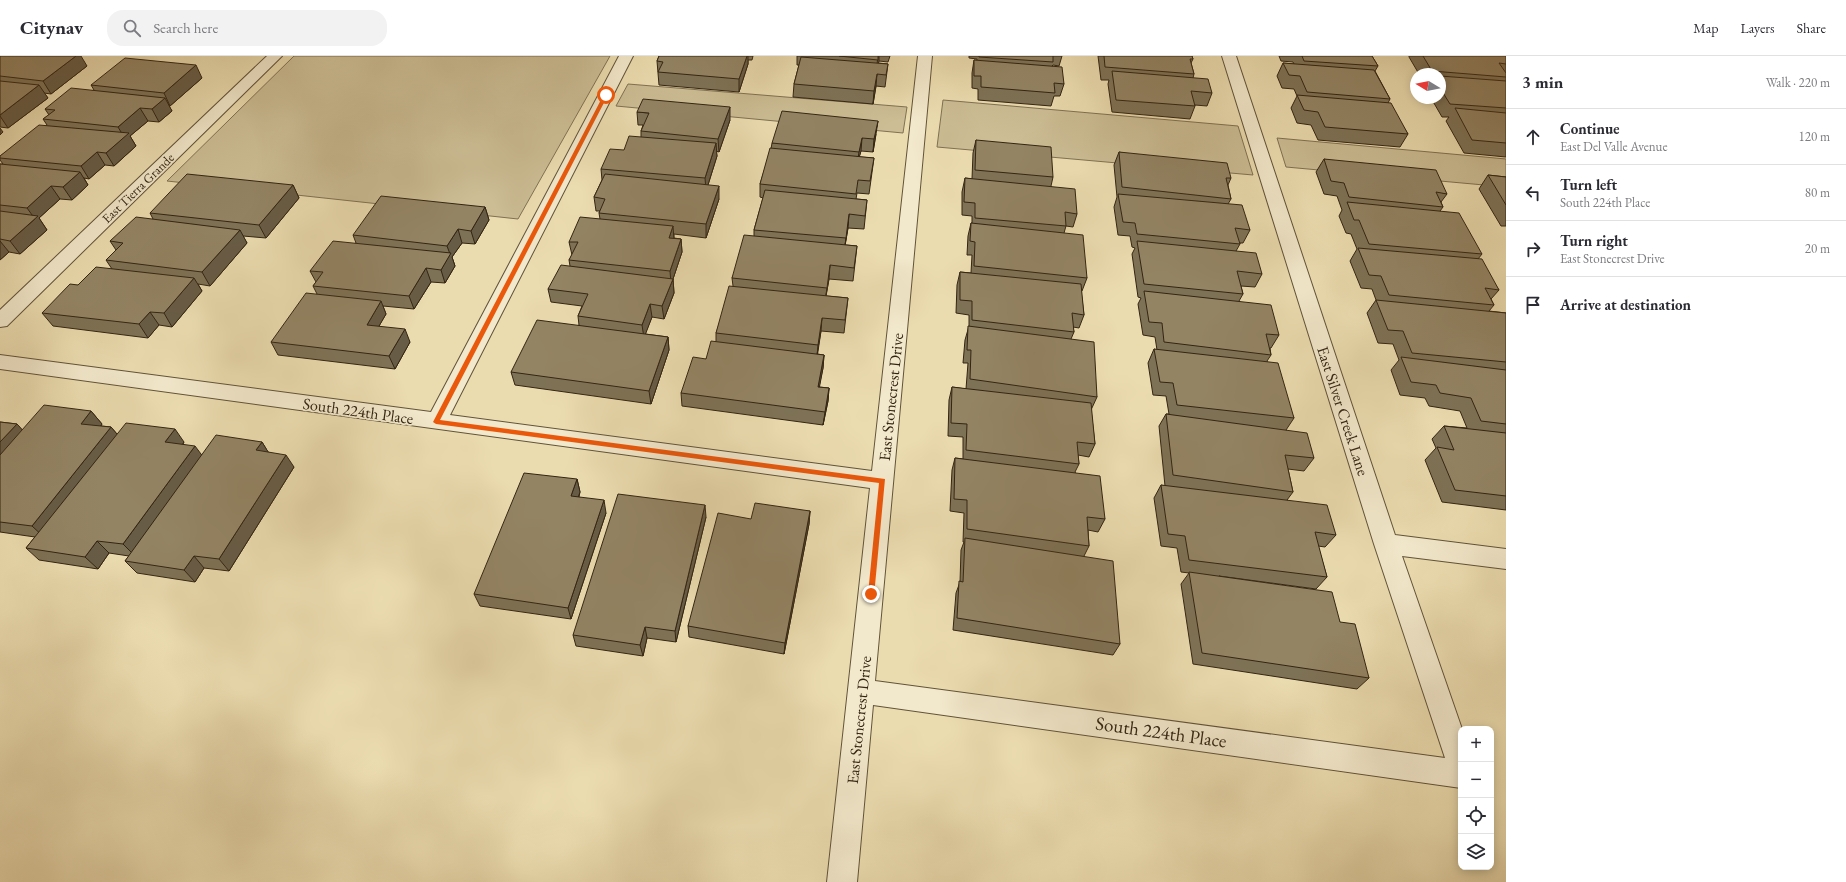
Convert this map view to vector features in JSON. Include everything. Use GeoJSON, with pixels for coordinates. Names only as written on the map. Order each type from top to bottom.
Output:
{"type":"FeatureCollection","features":[{"type":"Feature","properties":{"kind":"street","name":"East Tierra Grande"},"geometry":{"type":"LineString","coordinates":[[0,321],[275,56]]}},
{"type":"Feature","properties":{"kind":"street"},"geometry":{"type":"LineString","coordinates":[[436,422],[626,56]]}},
{"type":"Feature","properties":{"kind":"street","name":"East Stonecrest Drive"},"geometry":{"type":"LineString","coordinates":[[842,882],[925,56]]}},
{"type":"Feature","properties":{"kind":"street","name":"East Silver Creek Lane"},"geometry":{"type":"LineString","coordinates":[[1229,56],[1386,544],[1460,762]]}},
{"type":"Feature","properties":{"kind":"street","name":"South 224th Place"},"geometry":{"type":"LineString","coordinates":[[0,362],[882,481]]}},
{"type":"Feature","properties":{"kind":"street"},"geometry":{"type":"LineString","coordinates":[[1386,544],[1506,559]]}},
{"type":"Feature","properties":{"kind":"street","name":"South 224th Place"},"geometry":{"type":"LineString","coordinates":[[861,691],[1458,774]]}},
{"type":"Feature","properties":{"kind":"shaded area"},"geometry":{"type":"Polygon","coordinates":[[[294,56],[610,56],[518,219],[167,181],[294,56]]]}},
{"type":"Feature","properties":{"kind":"shaded area"},"geometry":{"type":"Polygon","coordinates":[[[628,84],[907,107],[903,133],[616,106],[628,84]]]}},
{"type":"Feature","properties":{"kind":"shaded area"},"geometry":{"type":"Polygon","coordinates":[[[943,100],[1238,126],[1253,175],[937,147],[943,100]]]}},
{"type":"Feature","properties":{"kind":"shaded area"},"geometry":{"type":"Polygon","coordinates":[[[1277,138],[1506,159],[1506,187],[1286,167],[1277,138]]]}},
{"type":"Feature","properties":{"kind":"building"},"geometry":{"type":"Polygon","coordinates":[[[0,56],[76,56],[43,81],[0,76],[0,56]]]}},
{"type":"Feature","properties":{"kind":"building"},"geometry":{"type":"Polygon","coordinates":[[[659,56],[747,56],[739,79],[658,72],[663,62],[657,61],[659,56]]]}},
{"type":"Feature","properties":{"kind":"building"},"geometry":{"type":"Polygon","coordinates":[[[839,56],[878,56],[878,60],[839,56]]]}},
{"type":"Feature","properties":{"kind":"building"},"geometry":{"type":"Polygon","coordinates":[[[1053,56],[1053,62],[979,57],[1053,56]]]}},
{"type":"Feature","properties":{"kind":"building"},"geometry":{"type":"Polygon","coordinates":[[[1104,56],[1192,56],[1193,59],[1190,59],[1194,74],[1105,67],[1104,56]]]}},
{"type":"Feature","properties":{"kind":"building"},"geometry":{"type":"Polygon","coordinates":[[[1302,56],[1372,56],[1378,66],[1304,61],[1302,56]]]}},
{"type":"Feature","properties":{"kind":"building"},"geometry":{"type":"Polygon","coordinates":[[[1423,56],[1506,56],[1506,64],[1499,63],[1506,73],[1506,77],[1446,72],[1446,68],[1430,68],[1423,56]]]}},
{"type":"Feature","properties":{"kind":"building"},"geometry":{"type":"Polygon","coordinates":[[[801,57],[888,64],[886,75],[877,74],[874,91],[794,84],[801,57]]]}},
{"type":"Feature","properties":{"kind":"building"},"geometry":{"type":"Polygon","coordinates":[[[125,58],[196,65],[164,93],[91,85],[125,58]]]}},
{"type":"Feature","properties":{"kind":"building"},"geometry":{"type":"Polygon","coordinates":[[[974,60],[1062,67],[1064,84],[1054,83],[1055,93],[981,87],[981,76],[974,76],[974,60]]]}},
{"type":"Feature","properties":{"kind":"building"},"geometry":{"type":"Polygon","coordinates":[[[1283,63],[1374,70],[1390,99],[1307,92],[1300,76],[1289,75],[1283,63]]]}},
{"type":"Feature","properties":{"kind":"building"},"geometry":{"type":"Polygon","coordinates":[[[1112,71],[1208,79],[1212,93],[1191,91],[1195,106],[1116,100],[1112,71]]]}},
{"type":"Feature","properties":{"kind":"building"},"geometry":{"type":"Polygon","coordinates":[[[1446,76],[1506,81],[1506,108],[1450,104],[1446,98],[1446,76]]]}},
{"type":"Feature","properties":{"kind":"building"},"geometry":{"type":"Polygon","coordinates":[[[0,81],[39,85],[0,115],[0,81]]]}},
{"type":"Feature","properties":{"kind":"building"},"geometry":{"type":"Polygon","coordinates":[[[71,88],[165,98],[152,109],[140,108],[118,127],[43,119],[55,110],[45,109],[71,88]]]}},
{"type":"Feature","properties":{"kind":"building"},"geometry":{"type":"Polygon","coordinates":[[[1297,95],[1391,103],[1408,134],[1325,127],[1318,112],[1304,110],[1297,95]]]}},
{"type":"Feature","properties":{"kind":"building"},"geometry":{"type":"Polygon","coordinates":[[[643,99],[730,107],[718,139],[641,131],[649,113],[637,112],[643,99]]]}},
{"type":"Feature","properties":{"kind":"building"},"geometry":{"type":"Polygon","coordinates":[[[1455,108],[1506,113],[1506,143],[1472,140],[1455,108]]]}},
{"type":"Feature","properties":{"kind":"building"},"geometry":{"type":"Polygon","coordinates":[[[782,111],[878,121],[874,139],[862,138],[859,152],[772,143],[782,111]]]}},
{"type":"Feature","properties":{"kind":"building"},"geometry":{"type":"Polygon","coordinates":[[[39,125],[129,133],[106,153],[97,152],[81,166],[0,158],[0,156],[39,125]]]}},
{"type":"Feature","properties":{"kind":"building"},"geometry":{"type":"Polygon","coordinates":[[[629,136],[716,143],[705,178],[601,169],[610,149],[624,150],[629,136]]]}},
{"type":"Feature","properties":{"kind":"building"},"geometry":{"type":"Polygon","coordinates":[[[976,140],[1051,147],[1053,177],[975,170],[976,140]]]}},
{"type":"Feature","properties":{"kind":"building"},"geometry":{"type":"Polygon","coordinates":[[[770,148],[874,158],[870,181],[858,180],[856,194],[760,184],[770,148]]]}},
{"type":"Feature","properties":{"kind":"building"},"geometry":{"type":"Polygon","coordinates":[[[1119,152],[1227,163],[1231,178],[1226,178],[1231,199],[1122,187],[1119,152]]]}},
{"type":"Feature","properties":{"kind":"building"},"geometry":{"type":"Polygon","coordinates":[[[1324,159],[1436,170],[1447,194],[1436,192],[1443,207],[1349,197],[1344,183],[1331,181],[1324,159]]]}},
{"type":"Feature","properties":{"kind":"building"},"geometry":{"type":"Polygon","coordinates":[[[0,164],[80,172],[63,187],[51,186],[27,208],[0,205],[0,164]]]}},
{"type":"Feature","properties":{"kind":"building"},"geometry":{"type":"Polygon","coordinates":[[[187,174],[293,185],[259,225],[150,213],[187,174]]]}},
{"type":"Feature","properties":{"kind":"building"},"geometry":{"type":"Polygon","coordinates":[[[605,174],[719,186],[706,224],[599,213],[605,199],[594,197],[605,174]]]}},
{"type":"Feature","properties":{"kind":"building"},"geometry":{"type":"Polygon","coordinates":[[[1488,175],[1506,177],[1506,205],[1488,175]]]}},
{"type":"Feature","properties":{"kind":"building"},"geometry":{"type":"Polygon","coordinates":[[[965,178],[1075,189],[1077,214],[1065,212],[1066,226],[975,218],[975,203],[964,202],[965,178]]]}},
{"type":"Feature","properties":{"kind":"building"},"geometry":{"type":"Polygon","coordinates":[[[765,190],[867,200],[865,216],[849,214],[846,238],[754,230],[765,190]]]}},
{"type":"Feature","properties":{"kind":"building"},"geometry":{"type":"Polygon","coordinates":[[[1118,194],[1242,205],[1250,230],[1235,228],[1240,244],[1137,234],[1135,223],[1123,222],[1118,194]]]}},
{"type":"Feature","properties":{"kind":"building"},"geometry":{"type":"Polygon","coordinates":[[[381,196],[485,207],[471,231],[458,229],[447,246],[353,235],[381,196]]]}},
{"type":"Feature","properties":{"kind":"building"},"geometry":{"type":"Polygon","coordinates":[[[1347,202],[1459,213],[1482,254],[1369,244],[1359,220],[1354,220],[1347,202]]]}},
{"type":"Feature","properties":{"kind":"building"},"geometry":{"type":"Polygon","coordinates":[[[0,211],[38,216],[10,241],[0,239],[0,211]]]}},
{"type":"Feature","properties":{"kind":"building"},"geometry":{"type":"Polygon","coordinates":[[[136,217],[240,230],[202,272],[106,260],[123,243],[110,241],[136,217]]]}},
{"type":"Feature","properties":{"kind":"building"},"geometry":{"type":"Polygon","coordinates":[[[580,217],[673,226],[669,238],[681,239],[670,271],[569,260],[578,242],[569,242],[580,217]]]}},
{"type":"Feature","properties":{"kind":"building"},"geometry":{"type":"Polygon","coordinates":[[[971,223],[1083,235],[1087,278],[974,266],[975,242],[970,241],[971,223]]]}},
{"type":"Feature","properties":{"kind":"building"},"geometry":{"type":"Polygon","coordinates":[[[744,235],[857,246],[854,268],[830,265],[827,288],[732,278],[744,235]]]}},
{"type":"Feature","properties":{"kind":"building"},"geometry":{"type":"Polygon","coordinates":[[[333,241],[451,253],[441,270],[426,268],[409,296],[313,286],[323,272],[310,271],[333,241]]]}},
{"type":"Feature","properties":{"kind":"building"},"geometry":{"type":"Polygon","coordinates":[[[1137,241],[1256,253],[1262,274],[1237,271],[1243,294],[1144,284],[1137,241]]]}},
{"type":"Feature","properties":{"kind":"building"},"geometry":{"type":"Polygon","coordinates":[[[1358,248],[1482,259],[1499,290],[1485,288],[1494,305],[1389,295],[1381,276],[1369,275],[1358,248]]]}},
{"type":"Feature","properties":{"kind":"building"},"geometry":{"type":"Polygon","coordinates":[[[561,265],[673,279],[662,306],[650,304],[642,325],[578,316],[588,294],[548,289],[561,265]]]}},
{"type":"Feature","properties":{"kind":"building"},"geometry":{"type":"Polygon","coordinates":[[[96,267],[194,278],[164,313],[150,312],[139,324],[42,313],[70,284],[78,285],[96,267]]]}},
{"type":"Feature","properties":{"kind":"building"},"geometry":{"type":"Polygon","coordinates":[[[960,272],[1081,284],[1084,315],[1072,313],[1074,332],[972,320],[972,301],[960,300],[960,272]]]}},
{"type":"Feature","properties":{"kind":"building"},"geometry":{"type":"Polygon","coordinates":[[[729,286],[848,298],[845,320],[822,318],[818,345],[716,333],[729,286]]]}},
{"type":"Feature","properties":{"kind":"building"},"geometry":{"type":"Polygon","coordinates":[[[1144,291],[1271,305],[1279,335],[1266,334],[1271,355],[1164,342],[1162,323],[1149,322],[1144,291]]]}},
{"type":"Feature","properties":{"kind":"building"},"geometry":{"type":"Polygon","coordinates":[[[306,293],[381,301],[367,325],[405,329],[389,356],[271,342],[306,293]]]}},
{"type":"Feature","properties":{"kind":"building"},"geometry":{"type":"Polygon","coordinates":[[[1376,300],[1506,313],[1506,362],[1412,353],[1403,331],[1388,330],[1376,300]]]}},
{"type":"Feature","properties":{"kind":"building"},"geometry":{"type":"Polygon","coordinates":[[[537,320],[668,337],[649,391],[511,372],[537,320]]]}},
{"type":"Feature","properties":{"kind":"building"},"geometry":{"type":"Polygon","coordinates":[[[968,326],[1094,342],[1097,397],[970,379],[971,350],[967,350],[968,326]]]}},
{"type":"Feature","properties":{"kind":"building"},"geometry":{"type":"Polygon","coordinates":[[[711,341],[824,355],[818,387],[829,388],[825,412],[681,393],[693,357],[706,359],[711,341]]]}},
{"type":"Feature","properties":{"kind":"building"},"geometry":{"type":"Polygon","coordinates":[[[1154,349],[1278,363],[1294,418],[1177,405],[1173,383],[1160,382],[1154,349]]]}},
{"type":"Feature","properties":{"kind":"building"},"geometry":{"type":"Polygon","coordinates":[[[1401,357],[1506,370],[1506,424],[1481,421],[1471,398],[1440,393],[1436,385],[1411,382],[1401,357]]]}},
{"type":"Feature","properties":{"kind":"building"},"geometry":{"type":"Polygon","coordinates":[[[952,387],[1091,403],[1095,444],[1077,442],[1079,464],[966,450],[967,424],[951,423],[952,387]]]}},
{"type":"Feature","properties":{"kind":"building"},"geometry":{"type":"Polygon","coordinates":[[[44,405],[91,411],[81,424],[111,427],[32,526],[0,522],[0,455],[44,405]]]}},
{"type":"Feature","properties":{"kind":"building"},"geometry":{"type":"Polygon","coordinates":[[[1166,414],[1307,433],[1314,458],[1285,455],[1293,492],[1173,475],[1166,414]]]}},
{"type":"Feature","properties":{"kind":"building"},"geometry":{"type":"Polygon","coordinates":[[[0,422],[17,424],[0,442],[0,422]]]}},
{"type":"Feature","properties":{"kind":"building"},"geometry":{"type":"Polygon","coordinates":[[[126,423],[175,429],[165,442],[195,446],[123,544],[97,541],[85,557],[26,548],[126,423]]]}},
{"type":"Feature","properties":{"kind":"building"},"geometry":{"type":"Polygon","coordinates":[[[1444,426],[1506,433],[1506,496],[1455,490],[1437,447],[1454,450],[1444,426]]]}},
{"type":"Feature","properties":{"kind":"building"},"geometry":{"type":"Polygon","coordinates":[[[216,435],[262,442],[256,450],[286,455],[219,559],[194,556],[184,570],[125,561],[216,435]]]}},
{"type":"Feature","properties":{"kind":"building"},"geometry":{"type":"Polygon","coordinates":[[[955,458],[1100,476],[1105,519],[1087,517],[1089,546],[967,529],[967,500],[954,499],[955,458]]]}},
{"type":"Feature","properties":{"kind":"building"},"geometry":{"type":"Polygon","coordinates":[[[524,473],[577,479],[571,496],[604,500],[568,608],[474,594],[524,473]]]}},
{"type":"Feature","properties":{"kind":"building"},"geometry":{"type":"Polygon","coordinates":[[[1161,485],[1327,505],[1336,535],[1315,532],[1327,577],[1189,560],[1185,536],[1168,534],[1161,485]]]}},
{"type":"Feature","properties":{"kind":"building"},"geometry":{"type":"Polygon","coordinates":[[[618,494],[705,505],[675,631],[645,627],[640,645],[573,635],[618,494]]]}},
{"type":"Feature","properties":{"kind":"building"},"geometry":{"type":"Polygon","coordinates":[[[755,503],[810,511],[785,643],[688,626],[718,513],[751,519],[755,503]]]}},
{"type":"Feature","properties":{"kind":"building"},"geometry":{"type":"Polygon","coordinates":[[[965,538],[1113,561],[1120,644],[957,618],[959,581],[963,582],[965,538]]]}},
{"type":"Feature","properties":{"kind":"building"},"geometry":{"type":"Polygon","coordinates":[[[1189,572],[1332,592],[1340,622],[1355,624],[1369,678],[1202,653],[1189,572]]]}},
{"type":"Feature","properties":{"kind":"route"},"geometry":{"type":"LineString","coordinates":[[606,95],[436,422],[882,481],[871,594]]}}]}
